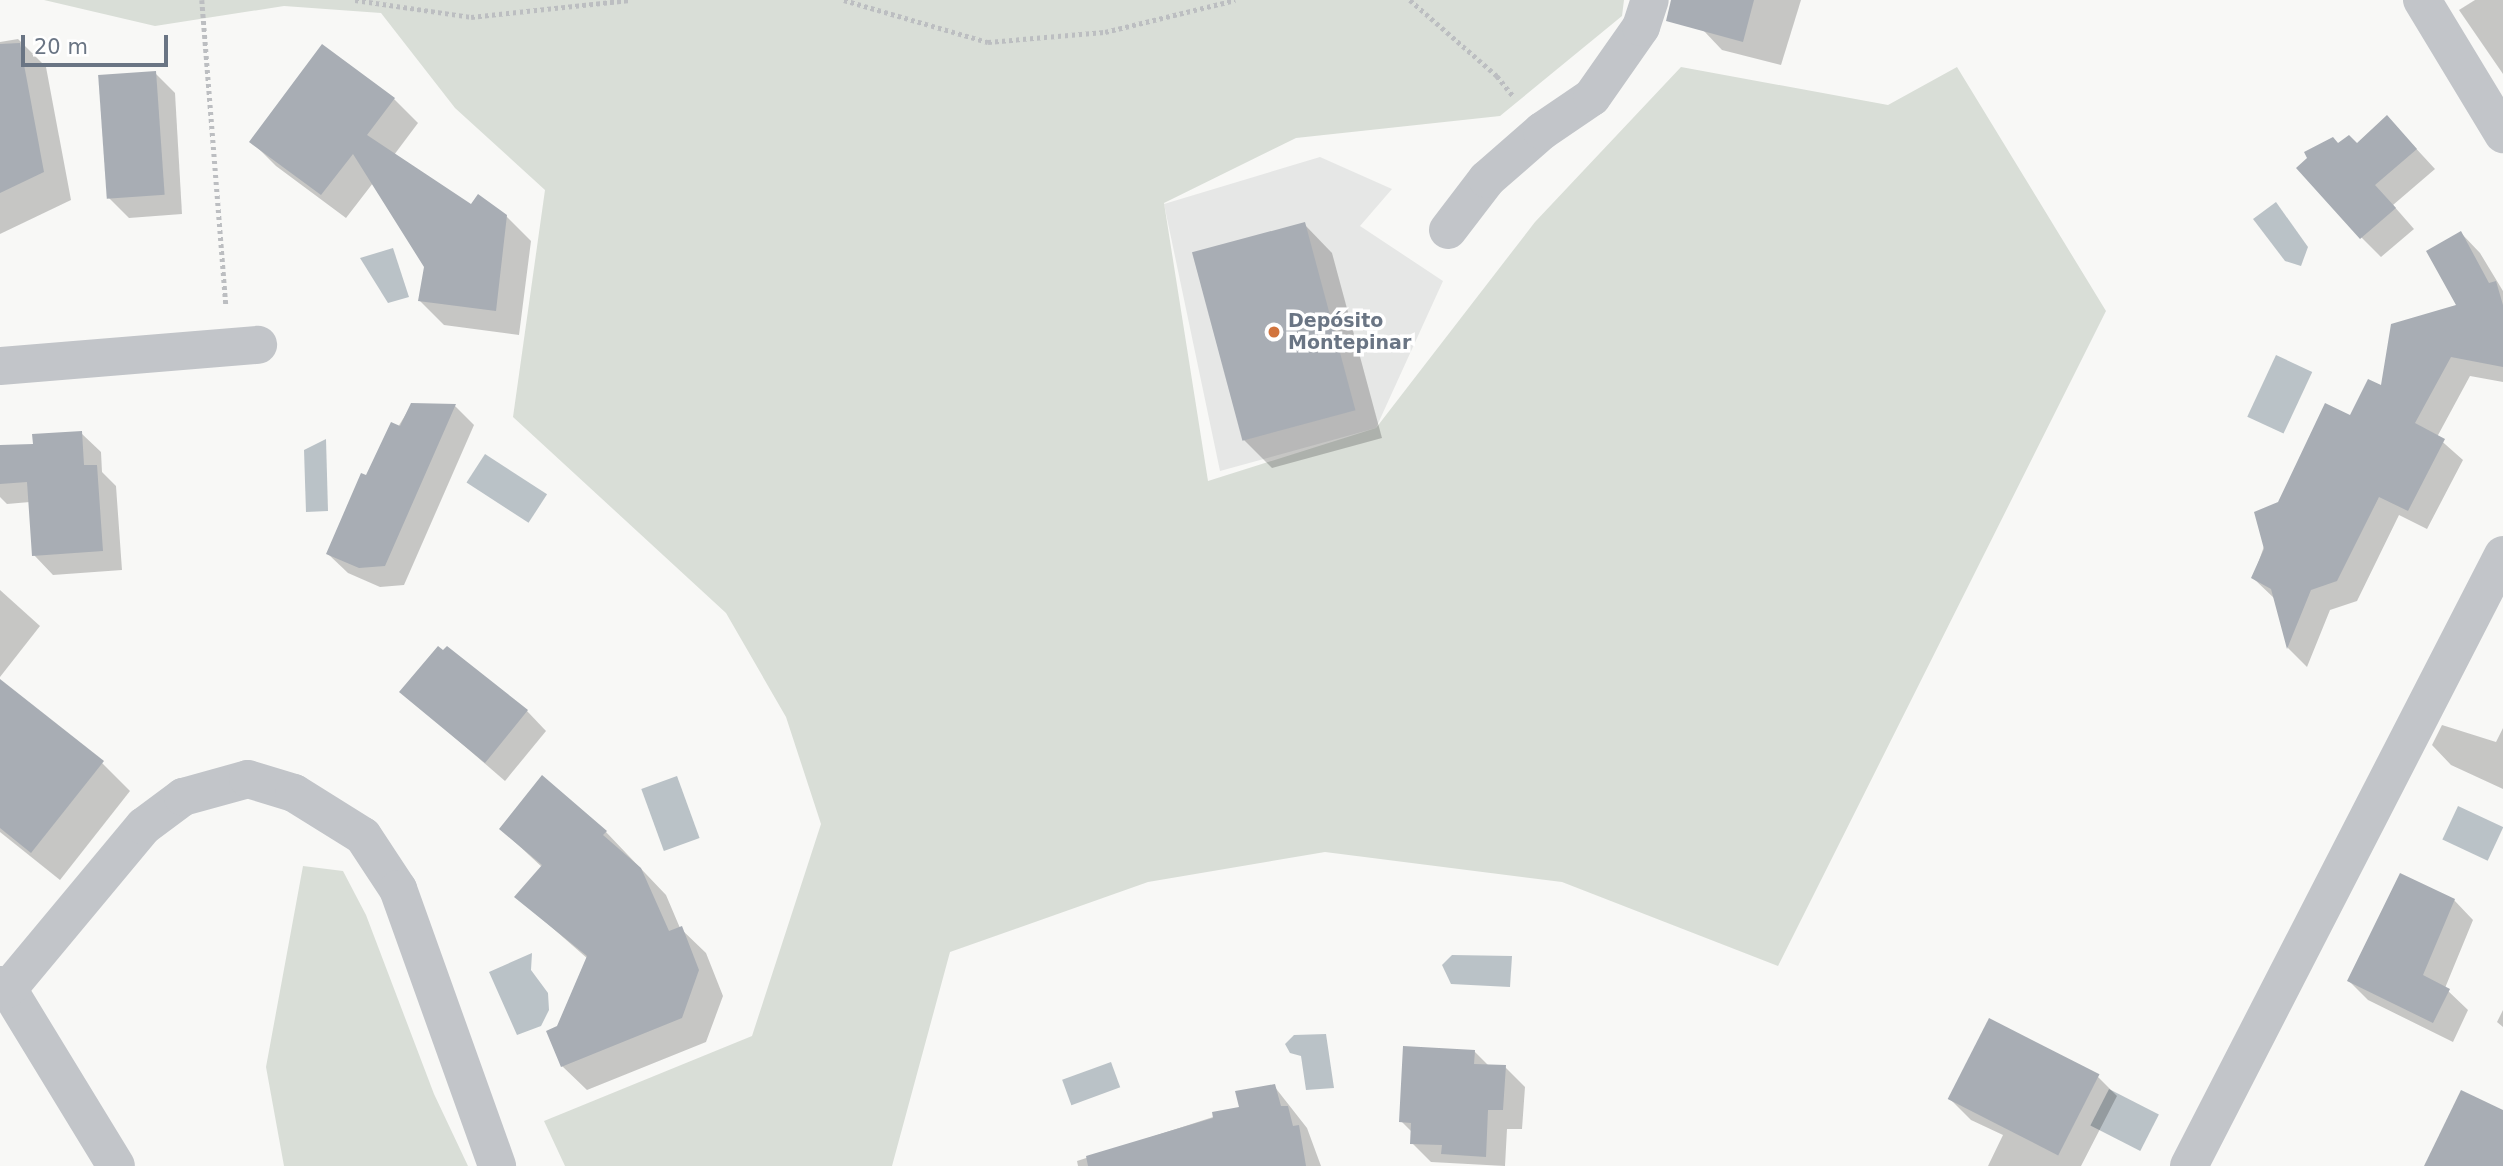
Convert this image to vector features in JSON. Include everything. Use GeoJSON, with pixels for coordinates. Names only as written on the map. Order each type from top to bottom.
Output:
{"type":"FeatureCollection","features":[{"type":"Feature","properties":{"kind":"street"},"geometry":{"type":"LineString","coordinates":[[1448,230],[1487,179],[1542,131],[1592,97],[1641,27],[1650,0]]}},
{"type":"Feature","properties":{"kind":"street"},"geometry":{"type":"LineString","coordinates":[[2422,0],[2503,134]]}},
{"type":"Feature","properties":{"kind":"street"},"geometry":{"type":"LineString","coordinates":[[0,366],[244,346]]}},
{"type":"Feature","properties":{"kind":"street"},"geometry":{"type":"LineString","coordinates":[[2189,1166],[2503,555]]}},
{"type":"Feature","properties":{"kind":"street"},"geometry":{"type":"LineString","coordinates":[[116,1166],[4,987],[144,826],[183,797],[248,779],[294,793],[363,836],[398,888],[497,1166]]}},
{"type":"Feature","properties":{"kind":"path"},"geometry":{"type":"LineString","coordinates":[[202,0],[244,346]]}},
{"type":"Feature","properties":{"kind":"path"},"geometry":{"type":"LineString","coordinates":[[355,0],[471,17],[630,0]]}},
{"type":"Feature","properties":{"kind":"path"},"geometry":{"type":"LineString","coordinates":[[844,0],[988,42],[1105,32],[1236,0]]}},
{"type":"Feature","properties":{"kind":"path"},"geometry":{"type":"LineString","coordinates":[[1410,0],[1497,76],[1542,131]]}},
{"type":"Feature","properties":{"kind":"shaded area"},"geometry":{"type":"Polygon","coordinates":[[[44,0],[1624,0],[1622,16],[1500,116],[1296,138],[1164,203],[1208,481],[1376,428],[1535,222],[1681,67],[1888,105],[1957,67],[2106,311],[1778,966],[1562,882],[1325,852],[1148,882],[950,952],[892,1166],[565,1166],[544,1121],[752,1036],[821,824],[786,717],[726,613],[513,417],[545,190],[455,108],[381,13],[284,6],[155,26],[44,0]]]}},
{"type":"Feature","properties":{"kind":"shaded area"},"geometry":{"type":"Polygon","coordinates":[[[1320,157],[1392,189],[1360,226],[1443,281],[1376,428],[1220,471],[1164,204],[1320,157]]]}},
{"type":"Feature","properties":{"kind":"shaded area"},"geometry":{"type":"Polygon","coordinates":[[[2276,202],[2308,247],[2301,266],[2285,261],[2253,219],[2276,202]]]}},
{"type":"Feature","properties":{"kind":"shaded area"},"geometry":{"type":"Polygon","coordinates":[[[393,248],[409,297],[388,303],[360,258],[393,248]]]}},
{"type":"Feature","properties":{"kind":"shaded area"},"geometry":{"type":"Polygon","coordinates":[[[2276,355],[2312,372],[2284,434],[2247,417],[2276,355]]]}},
{"type":"Feature","properties":{"kind":"shaded area"},"geometry":{"type":"Polygon","coordinates":[[[326,439],[328,511],[306,512],[304,450],[326,439]]]}},
{"type":"Feature","properties":{"kind":"shaded area"},"geometry":{"type":"Polygon","coordinates":[[[485,454],[547,494],[529,523],[466,483],[485,454]]]}},
{"type":"Feature","properties":{"kind":"shaded area"},"geometry":{"type":"Polygon","coordinates":[[[677,776],[700,838],[664,851],[641,789],[677,776]]]}},
{"type":"Feature","properties":{"kind":"shaded area"},"geometry":{"type":"Polygon","coordinates":[[[2458,806],[2503,827],[2488,861],[2442,840],[2458,806]]]}},
{"type":"Feature","properties":{"kind":"shaded area"},"geometry":{"type":"Polygon","coordinates":[[[303,866],[343,871],[366,915],[434,1094],[468,1166],[284,1166],[266,1067],[303,866]]]}},
{"type":"Feature","properties":{"kind":"shaded area"},"geometry":{"type":"Polygon","coordinates":[[[532,953],[531,970],[548,993],[549,1010],[541,1026],[517,1035],[489,972],[532,953]]]}},
{"type":"Feature","properties":{"kind":"shaded area"},"geometry":{"type":"Polygon","coordinates":[[[1452,955],[1512,956],[1510,987],[1451,984],[1442,965],[1452,955]]]}},
{"type":"Feature","properties":{"kind":"shaded area"},"geometry":{"type":"Polygon","coordinates":[[[1326,1034],[1334,1088],[1306,1090],[1301,1056],[1290,1053],[1285,1044],[1294,1035],[1326,1034]]]}},
{"type":"Feature","properties":{"kind":"shaded area"},"geometry":{"type":"Polygon","coordinates":[[[1111,1062],[1120,1087],[1071,1105],[1062,1080],[1111,1062]]]}},
{"type":"Feature","properties":{"kind":"shaded area"},"geometry":{"type":"Polygon","coordinates":[[[2109,1089],[2159,1114],[2140,1151],[2090,1126],[2109,1089]]]}},
{"type":"Feature","properties":{"kind":"building"},"geometry":{"type":"Polygon","coordinates":[[[1671,0],[1754,0],[1743,42],[1666,21],[1671,0]]]}},
{"type":"Feature","properties":{"kind":"building"},"geometry":{"type":"Polygon","coordinates":[[[20,43],[44,172],[0,193],[0,44],[20,43]]]}},
{"type":"Feature","properties":{"kind":"building"},"geometry":{"type":"Polygon","coordinates":[[[322,44],[395,98],[367,135],[471,204],[478,194],[507,215],[496,311],[418,301],[424,267],[353,154],[321,195],[249,142],[322,44]]]}},
{"type":"Feature","properties":{"kind":"building"},"geometry":{"type":"Polygon","coordinates":[[[156,71],[165,195],[107,199],[98,75],[156,71]]]}},
{"type":"Feature","properties":{"kind":"building"},"geometry":{"type":"Polygon","coordinates":[[[2387,115],[2417,149],[2375,185],[2396,208],[2360,239],[2296,168],[2307,158],[2304,152],[2333,137],[2338,143],[2349,135],[2357,143],[2387,115]]]}},
{"type":"Feature","properties":{"kind":"building","name":"Depósito Montepinar"},"geometry":{"type":"Polygon","coordinates":[[[1305,222],[1355,410],[1242,441],[1192,252],[1305,222]]]}},
{"type":"Feature","properties":{"kind":"building"},"geometry":{"type":"Polygon","coordinates":[[[2461,231],[2489,283],[2496,281],[2503,305],[2503,367],[2451,357],[2415,423],[2445,439],[2408,511],[2379,497],[2337,581],[2311,590],[2287,649],[2271,589],[2251,578],[2264,549],[2254,512],[2278,502],[2325,403],[2350,415],[2368,379],[2381,385],[2391,324],[2456,305],[2426,251],[2461,231]]]}},
{"type":"Feature","properties":{"kind":"building"},"geometry":{"type":"Polygon","coordinates":[[[411,403],[456,404],[385,566],[359,568],[326,554],[361,473],[366,475],[391,422],[400,426],[411,403]]]}},
{"type":"Feature","properties":{"kind":"building"},"geometry":{"type":"Polygon","coordinates":[[[82,431],[84,465],[97,465],[103,551],[32,556],[27,482],[0,484],[0,445],[33,444],[32,434],[82,431]]]}},
{"type":"Feature","properties":{"kind":"building"},"geometry":{"type":"Polygon","coordinates":[[[438,646],[443,650],[447,646],[528,710],[485,763],[399,692],[438,646]]]}},
{"type":"Feature","properties":{"kind":"building"},"geometry":{"type":"Polygon","coordinates":[[[0,679],[104,761],[31,853],[0,828],[0,679]]]}},
{"type":"Feature","properties":{"kind":"building"},"geometry":{"type":"Polygon","coordinates":[[[542,775],[607,831],[603,835],[641,868],[669,931],[682,926],[699,970],[682,1018],[561,1067],[546,1031],[557,1026],[587,956],[514,897],[542,865],[499,829],[542,775]]]}},
{"type":"Feature","properties":{"kind":"building"},"geometry":{"type":"Polygon","coordinates":[[[2400,873],[2455,899],[2423,975],[2450,989],[2433,1023],[2347,981],[2400,873]]]}},
{"type":"Feature","properties":{"kind":"building"},"geometry":{"type":"Polygon","coordinates":[[[1989,1018],[2099,1074],[2058,1155],[1948,1099],[1989,1018]]]}},
{"type":"Feature","properties":{"kind":"building"},"geometry":{"type":"Polygon","coordinates":[[[1403,1046],[1475,1050],[1474,1064],[1506,1065],[1503,1110],[1488,1110],[1486,1157],[1441,1154],[1442,1145],[1410,1144],[1411,1123],[1399,1122],[1403,1046]]]}},
{"type":"Feature","properties":{"kind":"building"},"geometry":{"type":"Polygon","coordinates":[[[1275,1084],[1281,1106],[1288,1106],[1293,1126],[1299,1125],[1306,1166],[1088,1166],[1086,1156],[1213,1118],[1212,1112],[1239,1107],[1235,1091],[1275,1084]]]}},
{"type":"Feature","properties":{"kind":"building"},"geometry":{"type":"Polygon","coordinates":[[[2461,1090],[2503,1110],[2503,1166],[2424,1166],[2461,1090]]]}},
{"type":"Feature","properties":{"kind":"place","name":"Depósito Montepinar"},"geometry":{"type":"Point","coordinates":[1274,332]}}]}
